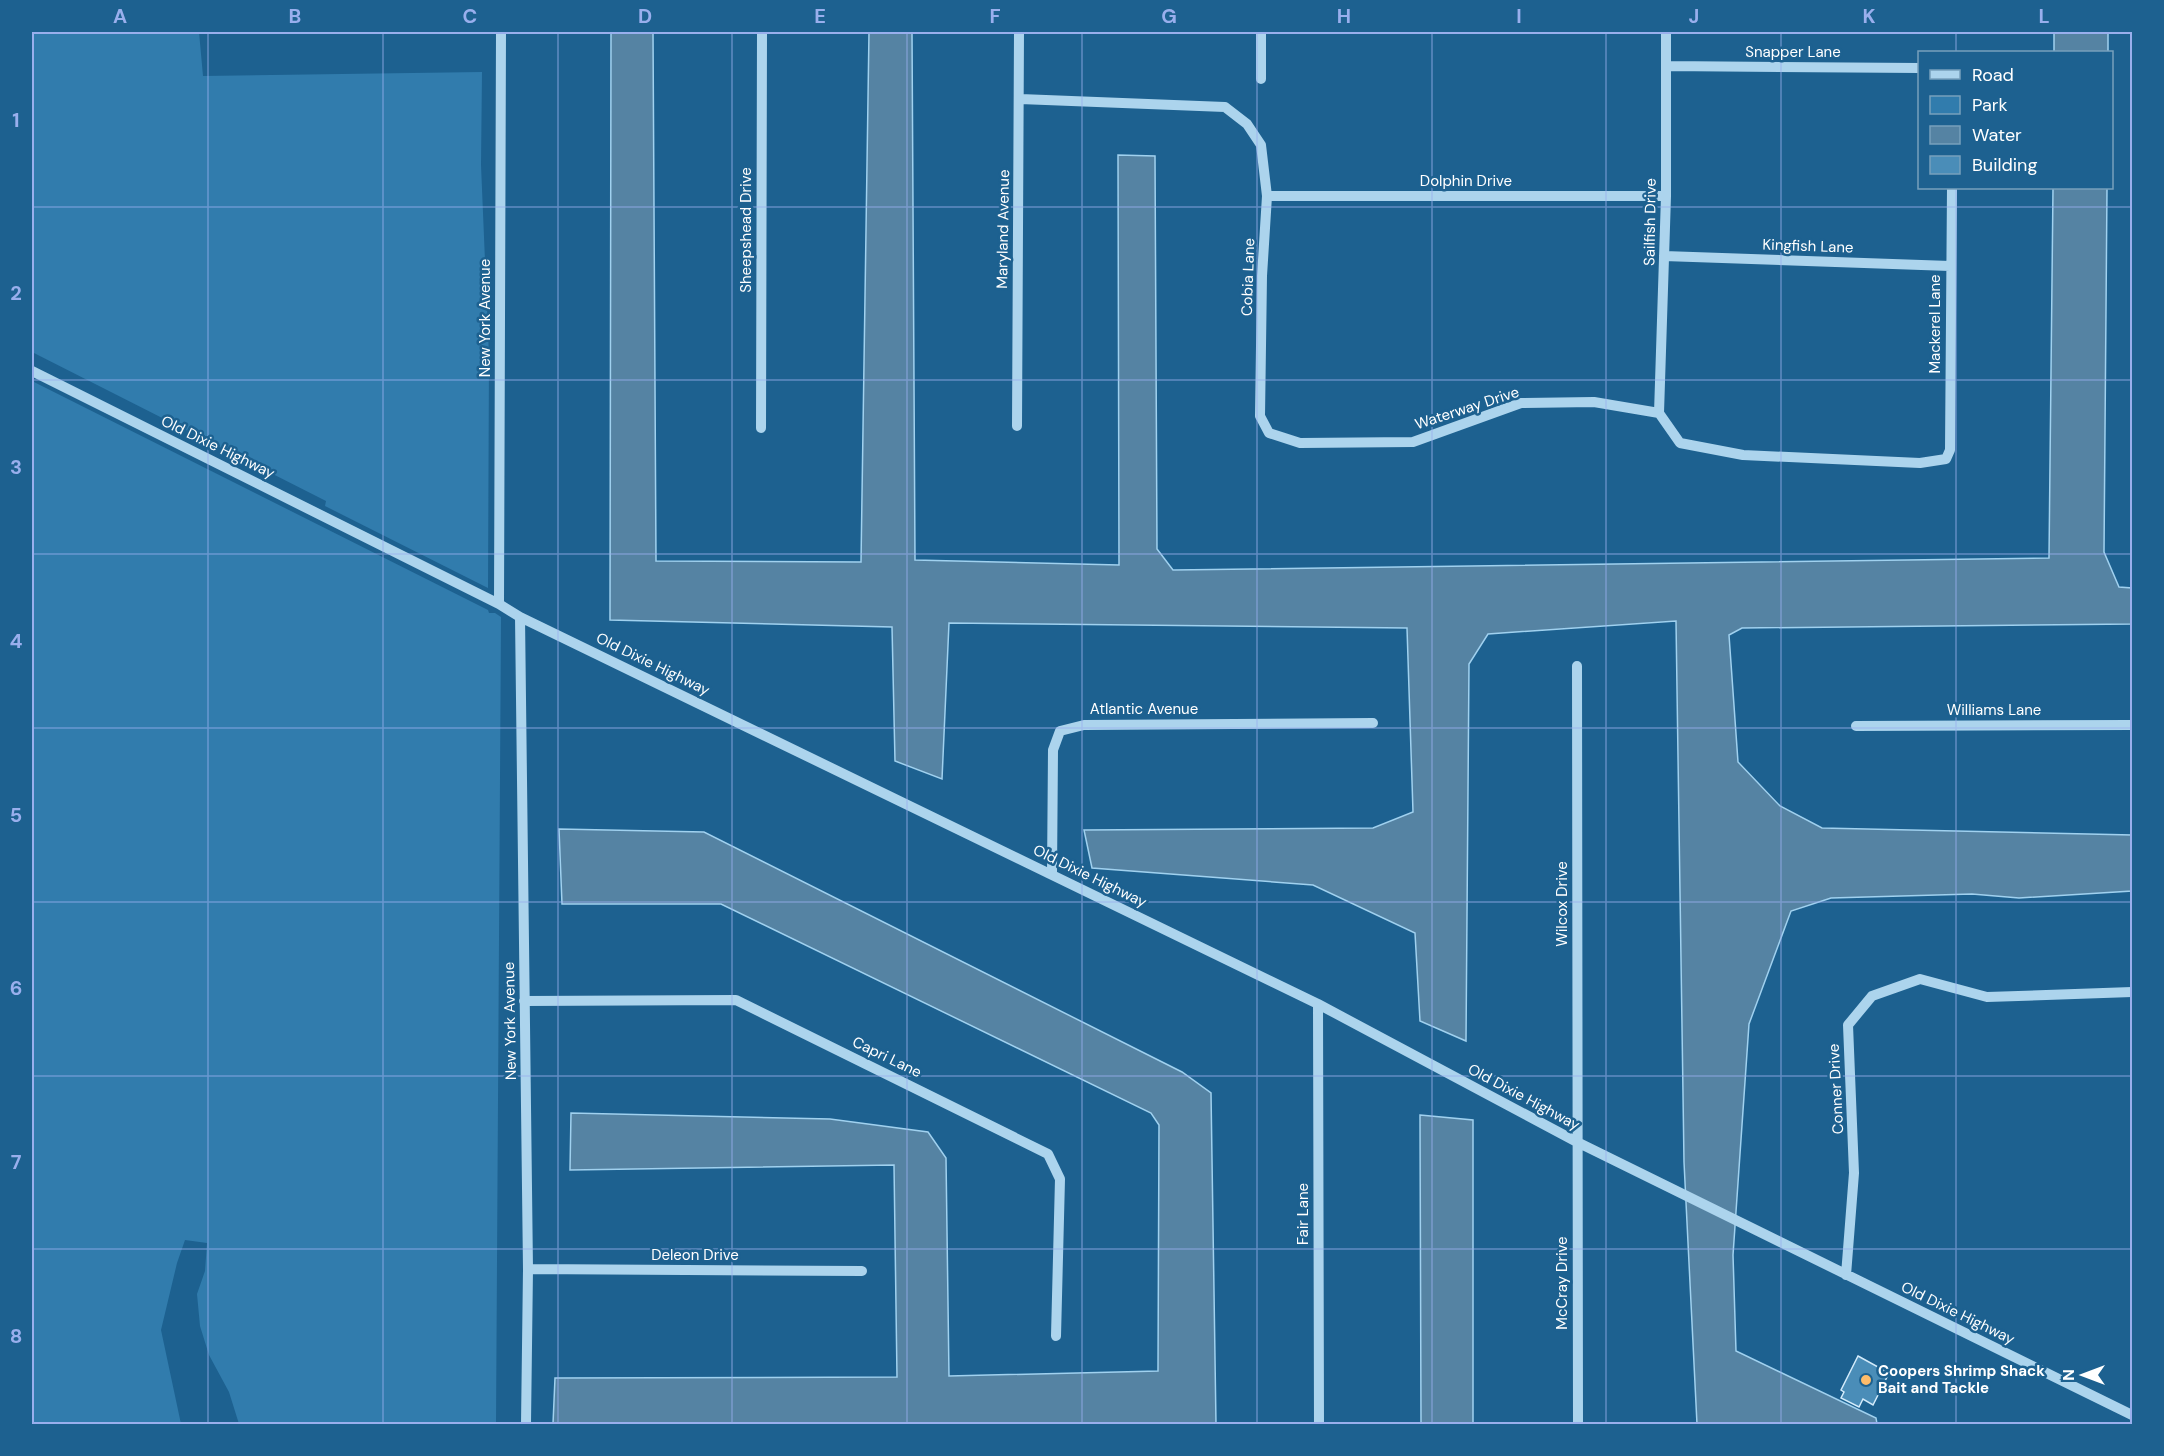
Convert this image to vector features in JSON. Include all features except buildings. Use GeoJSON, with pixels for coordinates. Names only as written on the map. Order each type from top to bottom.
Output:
{"type":"FeatureCollection","features":[{"type":"Feature","properties":{"kind":"street","name":"New York Avenue"},"geometry":{"type":"LineString","coordinates":[[499,604],[501,32]]}},
{"type":"Feature","properties":{"kind":"street","name":"Sheepshead Drive"},"geometry":{"type":"LineString","coordinates":[[761,428],[762,32]]}},
{"type":"Feature","properties":{"kind":"street","name":"Maryland Avenue"},"geometry":{"type":"LineString","coordinates":[[1017,426],[1019,32]]}},
{"type":"Feature","properties":{"kind":"street"},"geometry":{"type":"LineString","coordinates":[[1261,32],[1261,80]]}},
{"type":"Feature","properties":{"kind":"street","name":"Sailfish Drive"},"geometry":{"type":"LineString","coordinates":[[1659,413],[1666,196],[1666,32]]}},
{"type":"Feature","properties":{"kind":"street","name":"Snapper Lane"},"geometry":{"type":"LineString","coordinates":[[1666,66],[1918,68]]}},
{"type":"Feature","properties":{"kind":"street","name":"Cobia Lane"},"geometry":{"type":"LineString","coordinates":[[1020,99],[1226,107],[1247,124],[1261,145],[1267,196],[1262,276],[1260,416],[1269,434]]}},
{"type":"Feature","properties":{"kind":"street","name":"Mackerel Lane"},"geometry":{"type":"LineString","coordinates":[[1659,413],[1680,443],[1743,455],[1920,464],[1946,459],[1950,450],[1952,189]]}},
{"type":"Feature","properties":{"kind":"street","name":"Dolphin Drive"},"geometry":{"type":"LineString","coordinates":[[1267,196],[1666,196]]}},
{"type":"Feature","properties":{"kind":"street","name":"Kingfish Lane"},"geometry":{"type":"LineString","coordinates":[[1664,256],[1950,266]]}},
{"type":"Feature","properties":{"kind":"street","name":"Old Dixie Highway"},"geometry":{"type":"LineString","coordinates":[[32,370],[499,604],[520,617],[1318,1004],[1577,1142],[1680,1194],[2133,1415]]}},
{"type":"Feature","properties":{"kind":"street","name":"Waterway Drive"},"geometry":{"type":"LineString","coordinates":[[1269,434],[1300,443],[1413,442],[1521,404],[1594,402],[1659,413]]}},
{"type":"Feature","properties":{"kind":"street","name":"New York Avenue"},"geometry":{"type":"LineString","coordinates":[[520,617],[528,1269],[526,1425]]}},
{"type":"Feature","properties":{"kind":"street","name":"Wilcox Drive"},"geometry":{"type":"LineString","coordinates":[[1577,666],[1577,1142]]}},
{"type":"Feature","properties":{"kind":"street","name":"Atlantic Avenue"},"geometry":{"type":"LineString","coordinates":[[1052,874],[1053,750],[1060,731],[1084,725],[1373,723]]}},
{"type":"Feature","properties":{"kind":"street","name":"Williams Lane"},"geometry":{"type":"LineString","coordinates":[[1856,726],[2133,725]]}},
{"type":"Feature","properties":{"kind":"street","name":"Conner Drive"},"geometry":{"type":"LineString","coordinates":[[1846,1275],[1854,1173],[1848,1025],[1872,996],[1920,979],[1987,997],[2133,992]]}},
{"type":"Feature","properties":{"kind":"street","name":"Capri Lane"},"geometry":{"type":"LineString","coordinates":[[524,1001],[736,1000],[1048,1154],[1060,1179],[1056,1336]]}},
{"type":"Feature","properties":{"kind":"street","name":"Fair Lane"},"geometry":{"type":"LineString","coordinates":[[1318,1004],[1318,1425]]}},
{"type":"Feature","properties":{"kind":"street","name":"McCray Drive"},"geometry":{"type":"LineString","coordinates":[[1577,1142],[1578,1425]]}},
{"type":"Feature","properties":{"kind":"street","name":"Deleon Drive"},"geometry":{"type":"LineString","coordinates":[[528,1269],[861,1271]]}},
{"type":"Feature","properties":{"kind":"green space"},"geometry":{"type":"Polygon","coordinates":[[[32,32],[199,32],[203,76],[482,72],[481,165],[489,356],[488,588],[325,506],[326,501],[32,352],[32,32]]]}},
{"type":"Feature","properties":{"kind":"green space"},"geometry":{"type":"Polygon","coordinates":[[[32,381],[488,610],[489,613],[495,613],[501,617],[496,1424],[239,1424],[229,1392],[209,1355],[200,1326],[197,1294],[205,1271],[207,1243],[185,1240],[177,1263],[161,1330],[181,1424],[32,1424],[32,381]]]}},
{"type":"Feature","properties":{"kind":"water"},"geometry":{"type":"Polygon","coordinates":[[[611,32],[653,32],[656,561],[861,562],[869,32],[912,32],[915,560],[1119,565],[1118,155],[1155,156],[1157,549],[1173,570],[2049,558],[2053,189],[2107,189],[2104,552],[2119,587],[2132,588],[2132,624],[1742,628],[1729,635],[1738,762],[1780,806],[1822,828],[2132,835],[2132,891],[2019,898],[1972,894],[1831,898],[1791,911],[1749,1024],[1733,1255],[1736,1351],[1876,1418],[1877,1424],[1697,1424],[1684,1162],[1676,621],[1488,634],[1469,664],[1466,1041],[1420,1021],[1415,933],[1313,885],[1092,868],[1084,830],[1373,828],[1413,812],[1407,628],[949,623],[942,779],[895,761],[892,627],[610,620],[611,32]]]}},
{"type":"Feature","properties":{"kind":"water"},"geometry":{"type":"Polygon","coordinates":[[[2054,32],[2108,32],[2108,51],[2054,51],[2054,32]]]}},
{"type":"Feature","properties":{"kind":"water"},"geometry":{"type":"Polygon","coordinates":[[[559,829],[704,832],[1182,1072],[1211,1093],[1216,1424],[553,1424],[555,1378],[897,1377],[894,1165],[570,1170],[571,1113],[830,1119],[928,1132],[946,1158],[949,1376],[1158,1371],[1159,1125],[1151,1113],[721,904],[562,904],[559,829]]]}},
{"type":"Feature","properties":{"kind":"water"},"geometry":{"type":"Polygon","coordinates":[[[1420,1115],[1473,1120],[1473,1424],[1421,1424],[1420,1115]]]}},
{"type":"Feature","properties":{"kind":"place","name":"Coopers Shrimp Shack Bait and Tackle"},"geometry":{"type":"Point","coordinates":[1866,1380]}}]}
